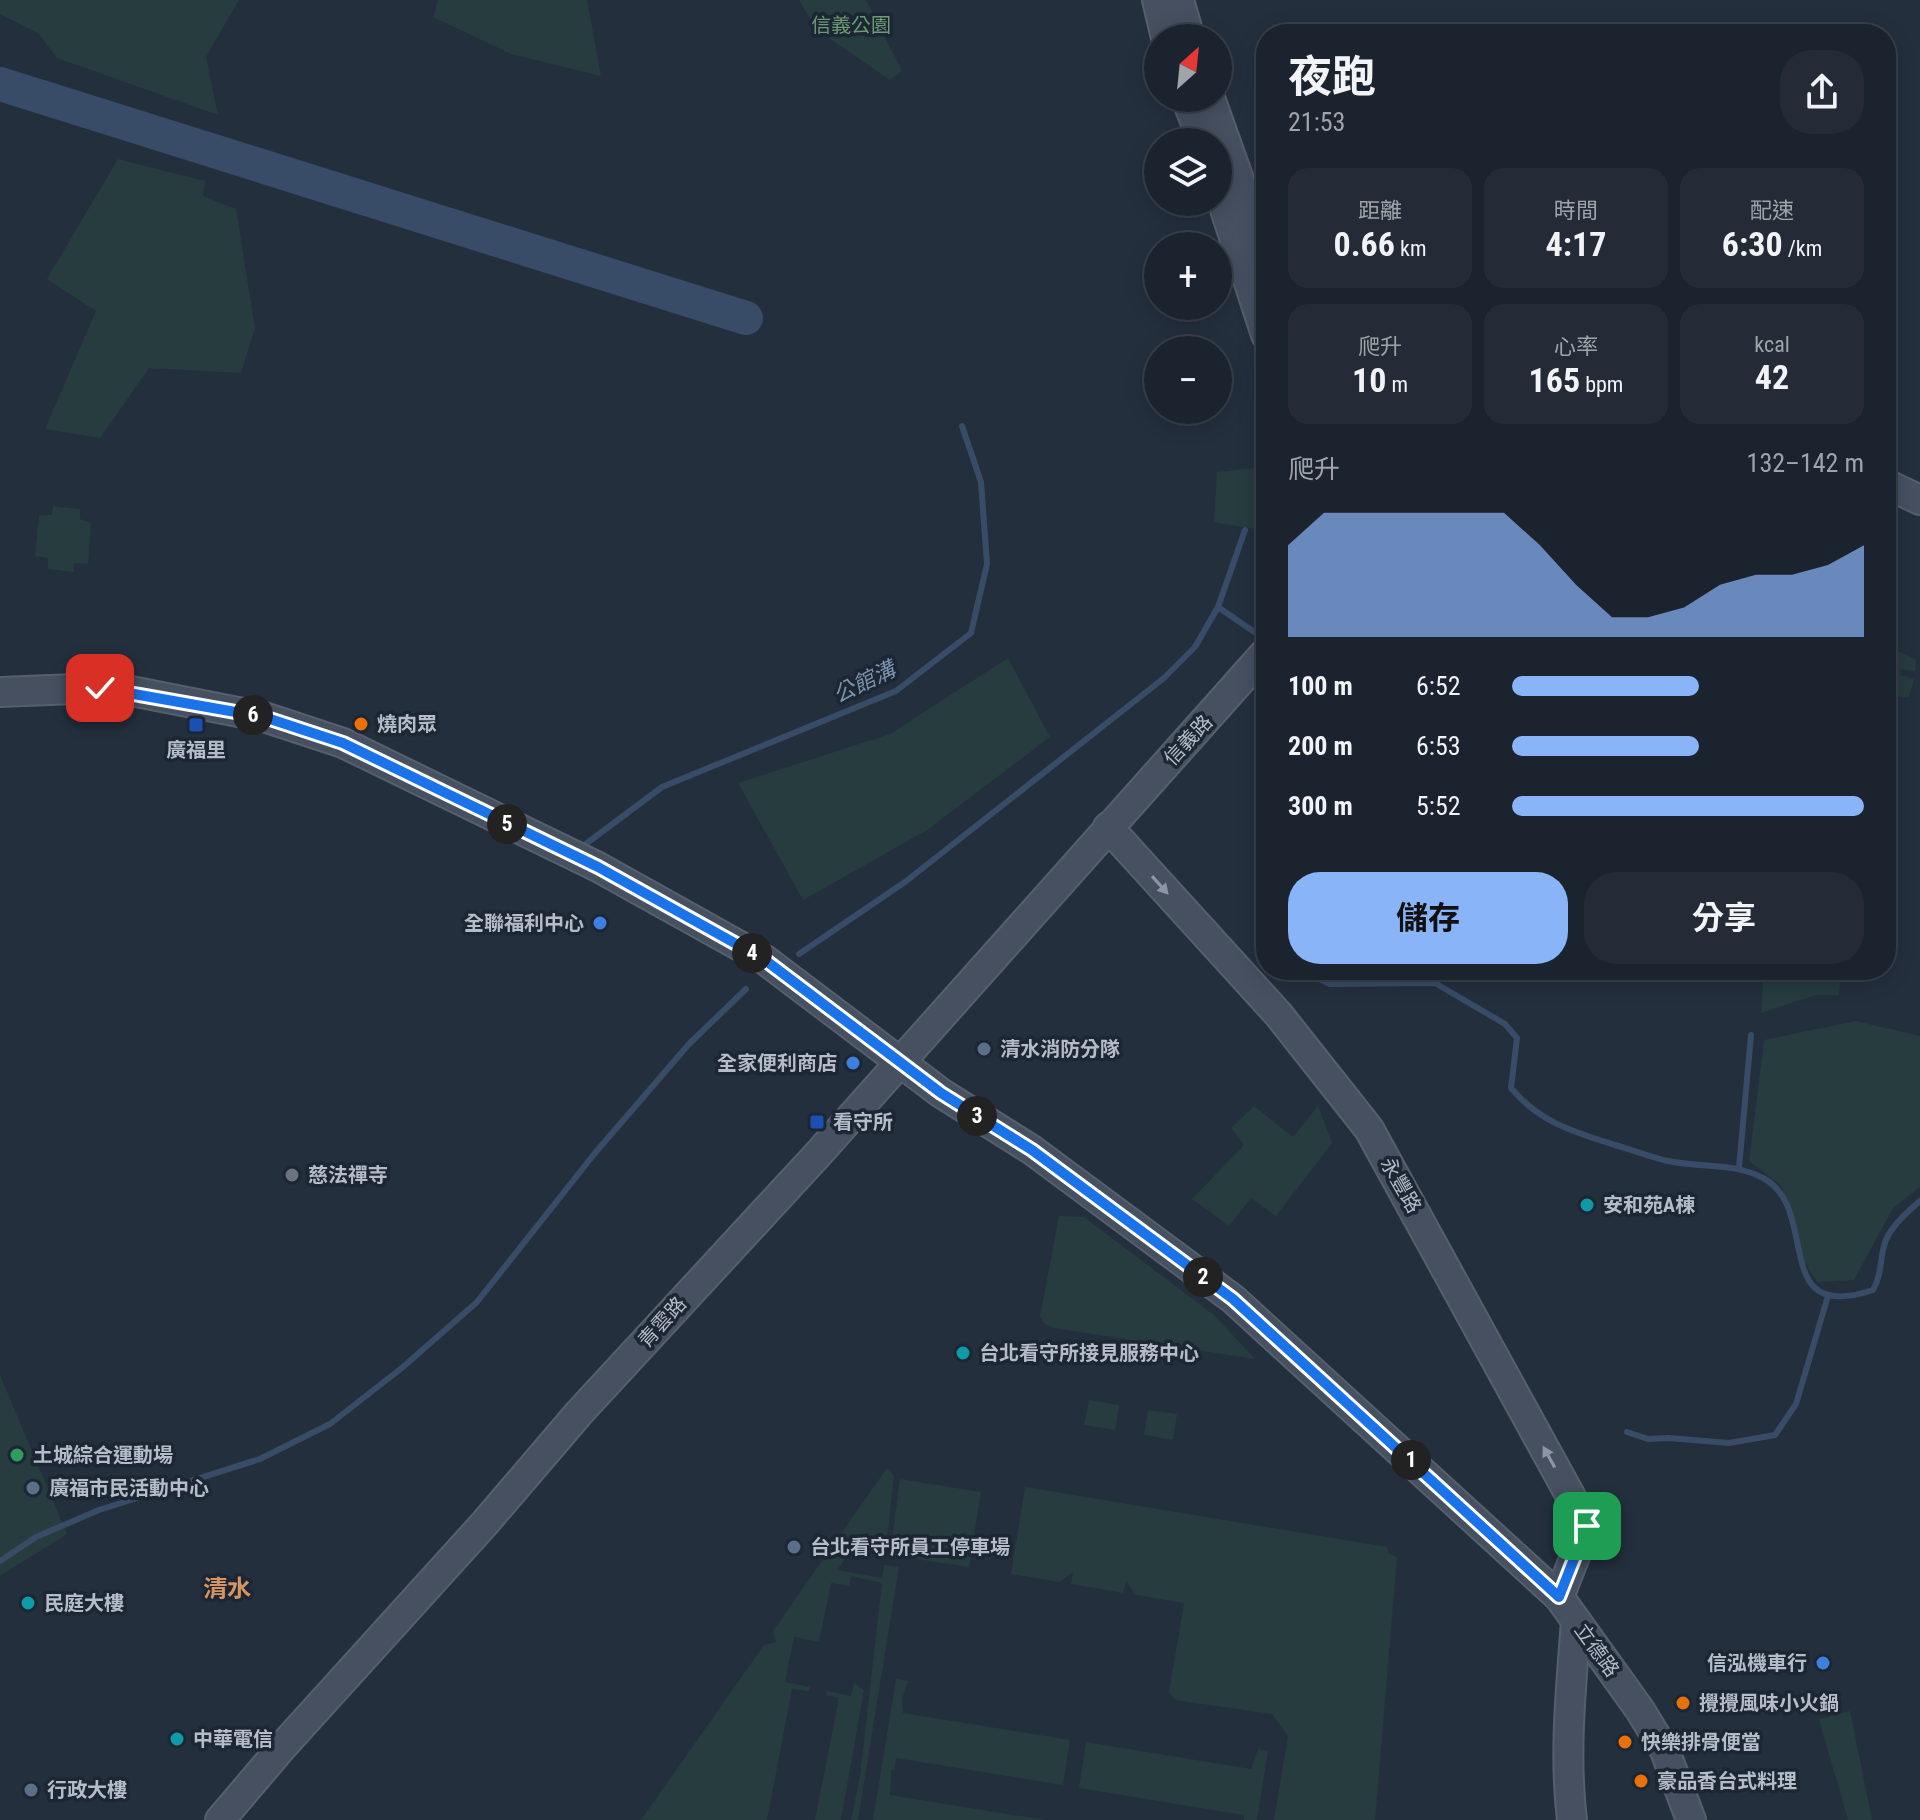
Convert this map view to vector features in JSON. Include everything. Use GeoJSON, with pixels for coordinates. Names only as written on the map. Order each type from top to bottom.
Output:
{"type":"FeatureCollection","features":[{"type":"Feature","properties":{"kind":"street"},"geometry":{"type":"LineString","coordinates":[[1157,0],[1163,24]]}},
{"type":"Feature","properties":{"kind":"street"},"geometry":{"type":"LineString","coordinates":[[1179,0],[1186,24]]}},
{"type":"Feature","properties":{"kind":"street"},"geometry":{"type":"LineString","coordinates":[[1215,112],[1256,227]]}},
{"type":"Feature","properties":{"kind":"street"},"geometry":{"type":"LineString","coordinates":[[1227,216],[1256,304]]}},
{"type":"Feature","properties":{"kind":"street"},"geometry":{"type":"LineString","coordinates":[[1896,489],[1920,500]]}},
{"type":"Feature","properties":{"kind":"street","name":"信義路"},"geometry":{"type":"LineString","coordinates":[[1108,827],[1256,663]]}},
{"type":"Feature","properties":{"kind":"street","name":"立德路"},"geometry":{"type":"LineString","coordinates":[[0,692],[100,688],[126,690],[264,717],[343,743],[598,867],[765,960],[941,1093],[1032,1150],[1233,1299],[1559,1597],[1640,1710],[1665,1751],[1691,1820]]}},
{"type":"Feature","properties":{"kind":"street","name":"永豐路"},"geometry":{"type":"LineString","coordinates":[[1108,827],[1279,1015],[1369,1129],[1587,1526],[1559,1597]]}},
{"type":"Feature","properties":{"kind":"street","name":"青雲路"},"geometry":{"type":"LineString","coordinates":[[220,1820],[586,1405],[900,1063],[1108,827]]}},
{"type":"Feature","properties":{"kind":"street"},"geometry":{"type":"LineString","coordinates":[[1572,1820],[1567,1781],[1576,1621]]}},
{"type":"Feature","properties":{"kind":"green space"},"geometry":{"type":"Polygon","coordinates":[[[0,0],[239,0],[206,57],[218,115],[57,58],[39,34],[0,14],[0,0]]]}},
{"type":"Feature","properties":{"kind":"green space"},"geometry":{"type":"Polygon","coordinates":[[[438,0],[587,0],[601,76],[511,54],[433,17],[438,0]]]}},
{"type":"Feature","properties":{"kind":"green space","name":"信義公園"},"geometry":{"type":"Polygon","coordinates":[[[799,0],[866,0],[902,71],[890,80],[816,29],[799,0]]]}},
{"type":"Feature","properties":{"kind":"green space"},"geometry":{"type":"Polygon","coordinates":[[[118,159],[205,181],[203,196],[236,209],[255,328],[241,373],[149,368],[100,438],[45,429],[96,311],[47,279],[118,159]]]}},
{"type":"Feature","properties":{"kind":"green space"},"geometry":{"type":"Polygon","coordinates":[[[1256,468],[1256,529],[1214,522],[1217,472],[1256,468]]]}},
{"type":"Feature","properties":{"kind":"green space"},"geometry":{"type":"Polygon","coordinates":[[[53,506],[80,509],[80,519],[91,523],[88,564],[74,563],[74,572],[48,569],[48,558],[35,556],[39,515],[52,515],[53,506]]]}},
{"type":"Feature","properties":{"kind":"green space"},"geometry":{"type":"Polygon","coordinates":[[[1896,650],[1916,660],[1915,671],[1901,669],[1900,675],[1914,679],[1909,697],[1896,697],[1896,650]]]}},
{"type":"Feature","properties":{"kind":"green space"},"geometry":{"type":"Polygon","coordinates":[[[1008,658],[1050,737],[927,830],[803,900],[738,783],[890,734],[1008,658]]]}},
{"type":"Feature","properties":{"kind":"green space"},"geometry":{"type":"Polygon","coordinates":[[[1763,980],[1840,980],[1839,995],[1816,995],[1761,1013],[1763,980]]]}},
{"type":"Feature","properties":{"kind":"green space"},"geometry":{"type":"Polygon","coordinates":[[[1856,1021],[1920,1036],[1920,1187],[1893,1208],[1854,1280],[1817,1282],[1799,1253],[1782,1186],[1749,1161],[1764,1040],[1856,1021]]]}},
{"type":"Feature","properties":{"kind":"green space"},"geometry":{"type":"Polygon","coordinates":[[[1254,1106],[1293,1137],[1318,1106],[1332,1143],[1276,1216],[1251,1198],[1229,1226],[1192,1199],[1244,1145],[1231,1128],[1254,1106]]]}},
{"type":"Feature","properties":{"kind":"green space"},"geometry":{"type":"Polygon","coordinates":[[[1059,1216],[1084,1217],[1214,1315],[1255,1359],[1054,1328],[1045,1324],[1040,1316],[1059,1216]]]}},
{"type":"Feature","properties":{"kind":"green space","name":"土城綜合運動場"},"geometry":{"type":"Polygon","coordinates":[[[0,1375],[67,1534],[0,1576],[0,1375]]]}},
{"type":"Feature","properties":{"kind":"green space"},"geometry":{"type":"Polygon","coordinates":[[[1089,1400],[1119,1405],[1115,1430],[1084,1425],[1089,1400]]]}},
{"type":"Feature","properties":{"kind":"green space"},"geometry":{"type":"Polygon","coordinates":[[[1148,1410],[1177,1414],[1173,1440],[1144,1435],[1148,1410]]]}},
{"type":"Feature","properties":{"kind":"green space"},"geometry":{"type":"Polygon","coordinates":[[[887,1468],[894,1476],[887,1539],[860,1537],[837,1570],[882,1578],[884,1565],[899,1567],[858,1820],[851,1820],[860,1776],[882,1583],[851,1576],[849,1586],[831,1583],[819,1642],[794,1637],[785,1682],[810,1687],[809,1691],[792,1689],[767,1820],[641,1820],[764,1645],[776,1642],[773,1631],[887,1468]]]}},
{"type":"Feature","properties":{"kind":"green space"},"geometry":{"type":"Polygon","coordinates":[[[900,1479],[981,1492],[969,1567],[890,1555],[900,1479]]]}},
{"type":"Feature","properties":{"kind":"green space"},"geometry":{"type":"Polygon","coordinates":[[[1025,1487],[1387,1547],[1388,1553],[1397,1557],[1375,1820],[1274,1820],[1288,1736],[1272,1714],[1175,1700],[1169,1692],[1184,1603],[1136,1595],[1126,1581],[1123,1593],[1071,1584],[1073,1572],[1059,1582],[1011,1574],[1025,1487]]]}},
{"type":"Feature","properties":{"kind":"green space"},"geometry":{"type":"Polygon","coordinates":[[[896,1679],[908,1681],[902,1699],[903,1713],[1070,1740],[1063,1785],[896,1758],[894,1770],[891,1770],[890,1795],[1045,1820],[873,1820],[896,1679]]]}},
{"type":"Feature","properties":{"kind":"green space"},"geometry":{"type":"Polygon","coordinates":[[[854,1683],[864,1690],[841,1820],[815,1820],[839,1698],[826,1695],[827,1691],[851,1696],[854,1683]]]}},
{"type":"Feature","properties":{"kind":"green space"},"geometry":{"type":"Polygon","coordinates":[[[1850,1711],[1872,1820],[1848,1820],[1819,1719],[1850,1711]]]}},
{"type":"Feature","properties":{"kind":"green space"},"geometry":{"type":"Polygon","coordinates":[[[1086,1742],[1251,1769],[1258,1749],[1268,1751],[1257,1820],[1244,1820],[1244,1815],[1079,1788],[1086,1742]]]}},
{"type":"Feature","properties":{"kind":"waterway"},"geometry":{"type":"LineString","coordinates":[[0,84],[746,318]]}},
{"type":"Feature","properties":{"kind":"waterway","name":"公館溝"},"geometry":{"type":"LineString","coordinates":[[579,849],[662,787],[896,691],[971,633],[987,564],[981,482],[962,426]]}},
{"type":"Feature","properties":{"kind":"waterway"},"geometry":{"type":"LineString","coordinates":[[799,954],[905,882],[1164,678],[1195,647],[1218,607],[1245,530]]}},
{"type":"Feature","properties":{"kind":"waterway"},"geometry":{"type":"LineString","coordinates":[[1218,607],[1256,633]]}},
{"type":"Feature","properties":{"kind":"waterway"},"geometry":{"type":"LineString","coordinates":[[1321,980],[1330,984],[1435,983],[1505,1024],[1517,1038],[1511,1088],[1545,1118],[1585,1135],[1661,1159],[1740,1170],[1763,1178],[1780,1193],[1790,1214],[1808,1278],[1820,1292],[1841,1297],[1873,1290],[1889,1234],[1920,1201]]}},
{"type":"Feature","properties":{"kind":"waterway"},"geometry":{"type":"LineString","coordinates":[[0,1561],[36,1537],[99,1510],[260,1459],[330,1424],[403,1367],[477,1302],[595,1153],[689,1044],[746,989]]}},
{"type":"Feature","properties":{"kind":"waterway"},"geometry":{"type":"LineString","coordinates":[[1739,1168],[1751,1035]]}},
{"type":"Feature","properties":{"kind":"waterway"},"geometry":{"type":"LineString","coordinates":[[1627,1432],[1648,1439],[1729,1443],[1775,1435],[1796,1404],[1828,1296]]}},
{"type":"Feature","properties":{"kind":"place","name":"燒肉眾"},"geometry":{"type":"Point","coordinates":[361,724]}},
{"type":"Feature","properties":{"kind":"place","name":"廣福里"},"geometry":{"type":"Point","coordinates":[196,725]}},
{"type":"Feature","properties":{"kind":"place","name":"全聯福利中心"},"geometry":{"type":"Point","coordinates":[600,923]}},
{"type":"Feature","properties":{"kind":"place","name":"清水消防分隊"},"geometry":{"type":"Point","coordinates":[984,1049]}},
{"type":"Feature","properties":{"kind":"place","name":"全家便利商店"},"geometry":{"type":"Point","coordinates":[853,1063]}},
{"type":"Feature","properties":{"kind":"place","name":"看守所"},"geometry":{"type":"Point","coordinates":[817,1122]}},
{"type":"Feature","properties":{"kind":"place","name":"慈法禪寺"},"geometry":{"type":"Point","coordinates":[292,1175]}},
{"type":"Feature","properties":{"kind":"place","name":"安和苑A棟"},"geometry":{"type":"Point","coordinates":[1587,1205]}},
{"type":"Feature","properties":{"kind":"place","name":"台北看守所接見服務中心"},"geometry":{"type":"Point","coordinates":[963,1353]}},
{"type":"Feature","properties":{"kind":"place","name":"土城綜合運動場"},"geometry":{"type":"Point","coordinates":[17,1455]}},
{"type":"Feature","properties":{"kind":"place","name":"廣福市民活動中心"},"geometry":{"type":"Point","coordinates":[33,1488]}},
{"type":"Feature","properties":{"kind":"place","name":"台北看守所員工停車場"},"geometry":{"type":"Point","coordinates":[794,1547]}},
{"type":"Feature","properties":{"kind":"place","name":"民庭大樓"},"geometry":{"type":"Point","coordinates":[28,1603]}},
{"type":"Feature","properties":{"kind":"place","name":"信泓機車行"},"geometry":{"type":"Point","coordinates":[1823,1663]}},
{"type":"Feature","properties":{"kind":"place","name":"攪攪風味小火鍋"},"geometry":{"type":"Point","coordinates":[1683,1703]}},
{"type":"Feature","properties":{"kind":"place","name":"中華電信"},"geometry":{"type":"Point","coordinates":[177,1739]}},
{"type":"Feature","properties":{"kind":"place","name":"快樂排骨便當"},"geometry":{"type":"Point","coordinates":[1625,1742]}},
{"type":"Feature","properties":{"kind":"place","name":"豪品香台式料理"},"geometry":{"type":"Point","coordinates":[1641,1781]}},
{"type":"Feature","properties":{"kind":"place","name":"行政大樓"},"geometry":{"type":"Point","coordinates":[31,1790]}},
{"type":"Feature","properties":{"kind":"district","name":"清水"},"geometry":{"type":"Point","coordinates":[227,1589]}},
{"type":"Feature","properties":{"kind":"route"},"geometry":{"type":"LineString","coordinates":[[100,688],[126,690],[264,717],[343,743],[598,867],[765,960],[941,1093],[1032,1150],[1233,1299],[1559,1597],[1587,1526]]}}]}
